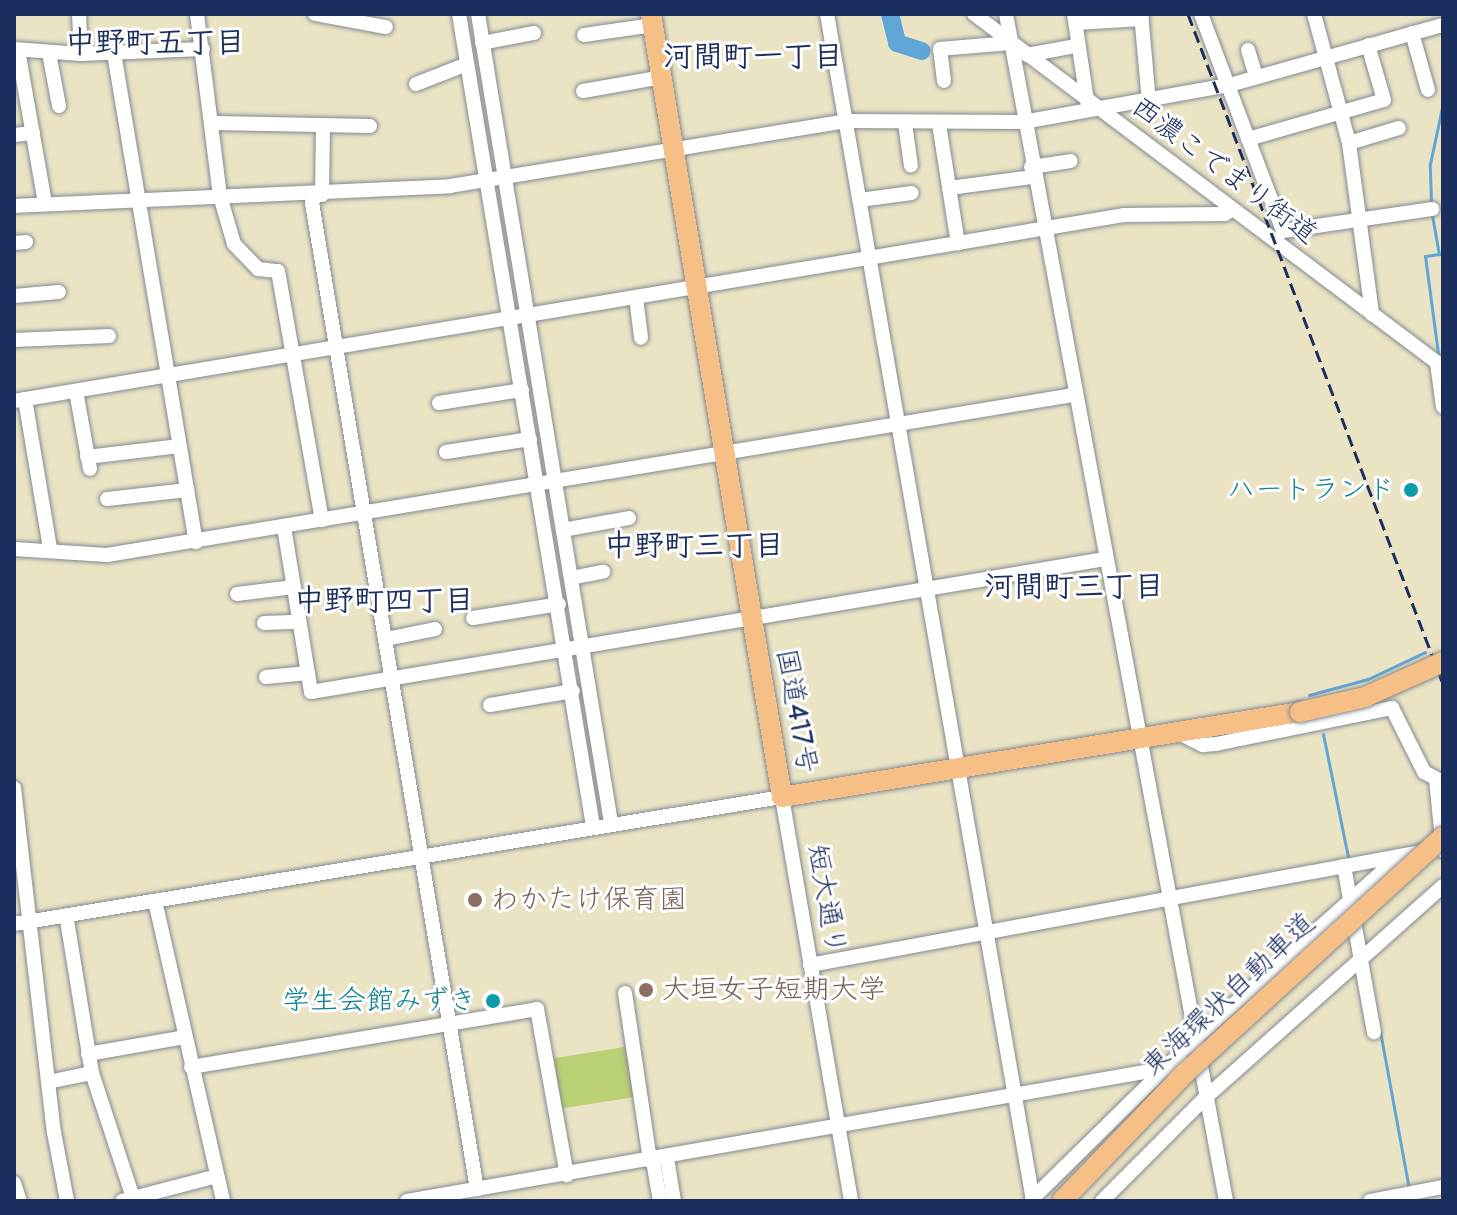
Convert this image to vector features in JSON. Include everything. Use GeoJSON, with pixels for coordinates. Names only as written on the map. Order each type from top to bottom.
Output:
{"type":"FeatureCollection","features":[{"type":"Feature","properties":{"kind":"highway","name":"国道417号"},"geometry":{"type":"LineString","coordinates":[[652,19],[782,797],[1300,712],[1365,697],[1443,662]]}},
{"type":"Feature","properties":{"kind":"highway","name":"東海環状自動車道"},"geometry":{"type":"LineString","coordinates":[[1062,1201],[1185,1073],[1443,837]]}},
{"type":"Feature","properties":{"kind":"street"},"geometry":{"type":"LineString","coordinates":[[79,14],[81,54]]}},
{"type":"Feature","properties":{"kind":"street"},"geometry":{"type":"LineString","coordinates":[[197,14],[214,123],[220,196],[234,244],[258,269],[278,271],[322,520]]}},
{"type":"Feature","properties":{"kind":"street"},"geometry":{"type":"LineString","coordinates":[[315,14],[386,27]]}},
{"type":"Feature","properties":{"kind":"street"},"geometry":{"type":"LineString","coordinates":[[459,14],[467,64],[496,180]]}},
{"type":"Feature","properties":{"kind":"street"},"geometry":{"type":"LineString","coordinates":[[478,14],[496,180],[546,482],[559,604],[575,648],[573,691],[603,824]]}},
{"type":"Feature","properties":{"kind":"street"},"geometry":{"type":"LineString","coordinates":[[827,14],[984,934],[1033,1200]]}},
{"type":"Feature","properties":{"kind":"street","name":"西濃こでまり街道"},"geometry":{"type":"LineString","coordinates":[[974,14],[1440,365]]}},
{"type":"Feature","properties":{"kind":"street"},"geometry":{"type":"LineString","coordinates":[[1006,14],[1042,230],[1226,1201]]}},
{"type":"Feature","properties":{"kind":"street"},"geometry":{"type":"LineString","coordinates":[[1201,14],[1283,231],[1432,209]]}},
{"type":"Feature","properties":{"kind":"street"},"geometry":{"type":"LineString","coordinates":[[1314,14],[1349,143],[1372,314]]}},
{"type":"Feature","properties":{"kind":"street"},"geometry":{"type":"LineString","coordinates":[[1423,14],[1427,29]]}},
{"type":"Feature","properties":{"kind":"street"},"geometry":{"type":"LineString","coordinates":[[1027,55],[1076,46],[1080,42],[1075,19],[1141,17],[1149,102]]}},
{"type":"Feature","properties":{"kind":"street"},"geometry":{"type":"LineString","coordinates":[[584,35],[652,19]]}},
{"type":"Feature","properties":{"kind":"street"},"geometry":{"type":"LineString","coordinates":[[14,206],[220,196],[319,195],[496,180],[847,121],[939,124],[1023,122],[1102,112],[1229,85],[1443,25]]}},
{"type":"Feature","properties":{"kind":"street"},"geometry":{"type":"LineString","coordinates":[[482,43],[534,33]]}},
{"type":"Feature","properties":{"kind":"street"},"geometry":{"type":"LineString","coordinates":[[1412,33],[1428,90]]}},
{"type":"Feature","properties":{"kind":"street"},"geometry":{"type":"LineString","coordinates":[[944,81],[940,49],[1010,43]]}},
{"type":"Feature","properties":{"kind":"street"},"geometry":{"type":"LineString","coordinates":[[1248,139],[1384,100],[1368,45]]}},
{"type":"Feature","properties":{"kind":"street"},"geometry":{"type":"LineString","coordinates":[[1076,46],[1087,101]]}},
{"type":"Feature","properties":{"kind":"street"},"geometry":{"type":"LineString","coordinates":[[45,203],[16,50],[81,54],[203,49]]}},
{"type":"Feature","properties":{"kind":"street"},"geometry":{"type":"LineString","coordinates":[[1248,50],[1256,77]]}},
{"type":"Feature","properties":{"kind":"street"},"geometry":{"type":"LineString","coordinates":[[49,53],[59,106]]}},
{"type":"Feature","properties":{"kind":"street"},"geometry":{"type":"LineString","coordinates":[[114,53],[196,542]]}},
{"type":"Feature","properties":{"kind":"street"},"geometry":{"type":"LineString","coordinates":[[416,84],[467,64]]}},
{"type":"Feature","properties":{"kind":"street"},"geometry":{"type":"LineString","coordinates":[[583,91],[662,77]]}},
{"type":"Feature","properties":{"kind":"street"},"geometry":{"type":"LineString","coordinates":[[214,123],[370,126]]}},
{"type":"Feature","properties":{"kind":"street"},"geometry":{"type":"LineString","coordinates":[[905,123],[911,166]]}},
{"type":"Feature","properties":{"kind":"street"},"geometry":{"type":"LineString","coordinates":[[939,124],[958,244]]}},
{"type":"Feature","properties":{"kind":"street"},"geometry":{"type":"LineString","coordinates":[[323,127],[319,195],[312,203],[477,1189]]}},
{"type":"Feature","properties":{"kind":"street"},"geometry":{"type":"LineString","coordinates":[[1349,143],[1399,128]]}},
{"type":"Feature","properties":{"kind":"street"},"geometry":{"type":"LineString","coordinates":[[14,135],[33,133]]}},
{"type":"Feature","properties":{"kind":"street"},"geometry":{"type":"LineString","coordinates":[[949,188],[1071,161]]}},
{"type":"Feature","properties":{"kind":"street"},"geometry":{"type":"LineString","coordinates":[[860,200],[912,193]]}},
{"type":"Feature","properties":{"kind":"street"},"geometry":{"type":"LineString","coordinates":[[50,549],[19,400],[1124,215],[1225,214],[1231,210]]}},
{"type":"Feature","properties":{"kind":"street"},"geometry":{"type":"LineString","coordinates":[[14,296],[59,292]]}},
{"type":"Feature","properties":{"kind":"street"},"geometry":{"type":"LineString","coordinates":[[636,297],[641,338]]}},
{"type":"Feature","properties":{"kind":"street"},"geometry":{"type":"LineString","coordinates":[[518,317],[522,390],[530,439],[563,530],[571,578],[575,648],[603,824]]}},
{"type":"Feature","properties":{"kind":"street"},"geometry":{"type":"LineString","coordinates":[[14,340],[109,336]]}},
{"type":"Feature","properties":{"kind":"street"},"geometry":{"type":"LineString","coordinates":[[1440,365],[1443,407]]}},
{"type":"Feature","properties":{"kind":"street"},"geometry":{"type":"LineString","coordinates":[[439,403],[522,390]]}},
{"type":"Feature","properties":{"kind":"street"},"geometry":{"type":"LineString","coordinates":[[76,391],[88,463],[179,446]]}},
{"type":"Feature","properties":{"kind":"street"},"geometry":{"type":"LineString","coordinates":[[14,549],[107,555],[1074,395]]}},
{"type":"Feature","properties":{"kind":"street"},"geometry":{"type":"LineString","coordinates":[[446,452],[530,439]]}},
{"type":"Feature","properties":{"kind":"street"},"geometry":{"type":"LineString","coordinates":[[107,499],[187,490]]}},
{"type":"Feature","properties":{"kind":"street"},"geometry":{"type":"LineString","coordinates":[[563,530],[629,518]]}},
{"type":"Feature","properties":{"kind":"street"},"geometry":{"type":"LineString","coordinates":[[284,527],[311,692],[1105,559]]}},
{"type":"Feature","properties":{"kind":"street"},"geometry":{"type":"LineString","coordinates":[[571,578],[603,572]]}},
{"type":"Feature","properties":{"kind":"street"},"geometry":{"type":"LineString","coordinates":[[237,594],[294,587]]}},
{"type":"Feature","properties":{"kind":"street"},"geometry":{"type":"LineString","coordinates":[[473,618],[559,604]]}},
{"type":"Feature","properties":{"kind":"street"},"geometry":{"type":"LineString","coordinates":[[264,623],[299,622]]}},
{"type":"Feature","properties":{"kind":"street"},"geometry":{"type":"LineString","coordinates":[[386,639],[435,629]]}},
{"type":"Feature","properties":{"kind":"street"},"geometry":{"type":"LineString","coordinates":[[266,677],[308,673]]}},
{"type":"Feature","properties":{"kind":"street"},"geometry":{"type":"LineString","coordinates":[[490,705],[573,691]]}},
{"type":"Feature","properties":{"kind":"street"},"geometry":{"type":"LineString","coordinates":[[1179,733],[1203,745],[1216,744],[1392,708],[1424,772],[1440,781]]}},
{"type":"Feature","properties":{"kind":"street"},"geometry":{"type":"LineString","coordinates":[[810,965],[1443,850],[1432,782],[1440,781]]}},
{"type":"Feature","properties":{"kind":"street"},"geometry":{"type":"LineString","coordinates":[[14,788],[48,1082],[67,1201]]}},
{"type":"Feature","properties":{"kind":"street"},"geometry":{"type":"LineString","coordinates":[[14,924],[603,824],[782,797]]}},
{"type":"Feature","properties":{"kind":"street","name":"短大通り"},"geometry":{"type":"LineString","coordinates":[[782,797],[851,1201]]}},
{"type":"Feature","properties":{"kind":"street"},"geometry":{"type":"LineString","coordinates":[[1033,1200],[1194,1040],[1400,856]]}},
{"type":"Feature","properties":{"kind":"street"},"geometry":{"type":"LineString","coordinates":[[1344,866],[1374,1032]]}},
{"type":"Feature","properties":{"kind":"street"},"geometry":{"type":"LineString","coordinates":[[1102,1201],[1206,1097],[1443,886]]}},
{"type":"Feature","properties":{"kind":"street"},"geometry":{"type":"LineString","coordinates":[[155,901],[223,1201]]}},
{"type":"Feature","properties":{"kind":"street"},"geometry":{"type":"LineString","coordinates":[[66,915],[92,1073],[128,1200],[217,1176]]}},
{"type":"Feature","properties":{"kind":"street"},"geometry":{"type":"LineString","coordinates":[[625,993],[658,1160],[660,1201]]}},
{"type":"Feature","properties":{"kind":"street"},"geometry":{"type":"LineString","coordinates":[[191,1067],[537,1009],[567,1175]]}},
{"type":"Feature","properties":{"kind":"street"},"geometry":{"type":"LineString","coordinates":[[88,1054],[185,1037]]}},
{"type":"Feature","properties":{"kind":"street"},"geometry":{"type":"LineString","coordinates":[[407,1201],[477,1189],[501,1194],[567,1175],[1199,1063]]}},
{"type":"Feature","properties":{"kind":"street"},"geometry":{"type":"LineString","coordinates":[[48,1082],[92,1073]]}},
{"type":"Feature","properties":{"kind":"street"},"geometry":{"type":"LineString","coordinates":[[658,1160],[674,1201]]}},
{"type":"Feature","properties":{"kind":"street"},"geometry":{"type":"LineString","coordinates":[[14,1183],[20,1201]]}},
{"type":"Feature","properties":{"kind":"street"},"geometry":{"type":"LineString","coordinates":[[1370,1201],[1404,1198],[1443,1187]]}},
{"type":"Feature","properties":{"kind":"green space"},"geometry":{"type":"Polygon","coordinates":[[[631,1046],[639,1096],[562,1109],[554,1058],[631,1046]]]}},
{"type":"Feature","properties":{"kind":"waterway"},"geometry":{"type":"LineString","coordinates":[[890,14],[897,43],[922,51]]}},
{"type":"Feature","properties":{"kind":"waterway"},"geometry":{"type":"LineString","coordinates":[[1431,201],[1430,164],[1443,103]]}},
{"type":"Feature","properties":{"kind":"waterway"},"geometry":{"type":"LineString","coordinates":[[1432,215],[1439,254],[1425,256],[1438,353]]}},
{"type":"Feature","properties":{"kind":"waterway"},"geometry":{"type":"LineString","coordinates":[[1309,695],[1368,679],[1425,652]]}},
{"type":"Feature","properties":{"kind":"waterway"},"geometry":{"type":"LineString","coordinates":[[1323,734],[1348,857]]}},
{"type":"Feature","properties":{"kind":"waterway"},"geometry":{"type":"LineString","coordinates":[[1380,1031],[1408,1184]]}},
{"type":"Feature","properties":{"kind":"railway"},"geometry":{"type":"LineString","coordinates":[[1188,14],[1443,684]]}},
{"type":"Feature","properties":{"kind":"place","name":"ハートランド"},"geometry":{"type":"Point","coordinates":[1411,490]}},
{"type":"Feature","properties":{"kind":"place","name":"わかたけ保育園"},"geometry":{"type":"Point","coordinates":[475,900]}},
{"type":"Feature","properties":{"kind":"place","name":"大垣女子短期大学"},"geometry":{"type":"Point","coordinates":[646,990]}},
{"type":"Feature","properties":{"kind":"place","name":"学生会館みずき"},"geometry":{"type":"Point","coordinates":[493,1001]}},
{"type":"Feature","properties":{"kind":"district","name":"中野町五丁目"},"geometry":{"type":"Point","coordinates":[155,43]}},
{"type":"Feature","properties":{"kind":"district","name":"河間町一丁目"},"geometry":{"type":"Point","coordinates":[753,57]}},
{"type":"Feature","properties":{"kind":"district","name":"中野町三丁目"},"geometry":{"type":"Point","coordinates":[694,546]}},
{"type":"Feature","properties":{"kind":"district","name":"河間町三丁目"},"geometry":{"type":"Point","coordinates":[1074,587]}},
{"type":"Feature","properties":{"kind":"district","name":"中野町四丁目"},"geometry":{"type":"Point","coordinates":[384,601]}}]}
